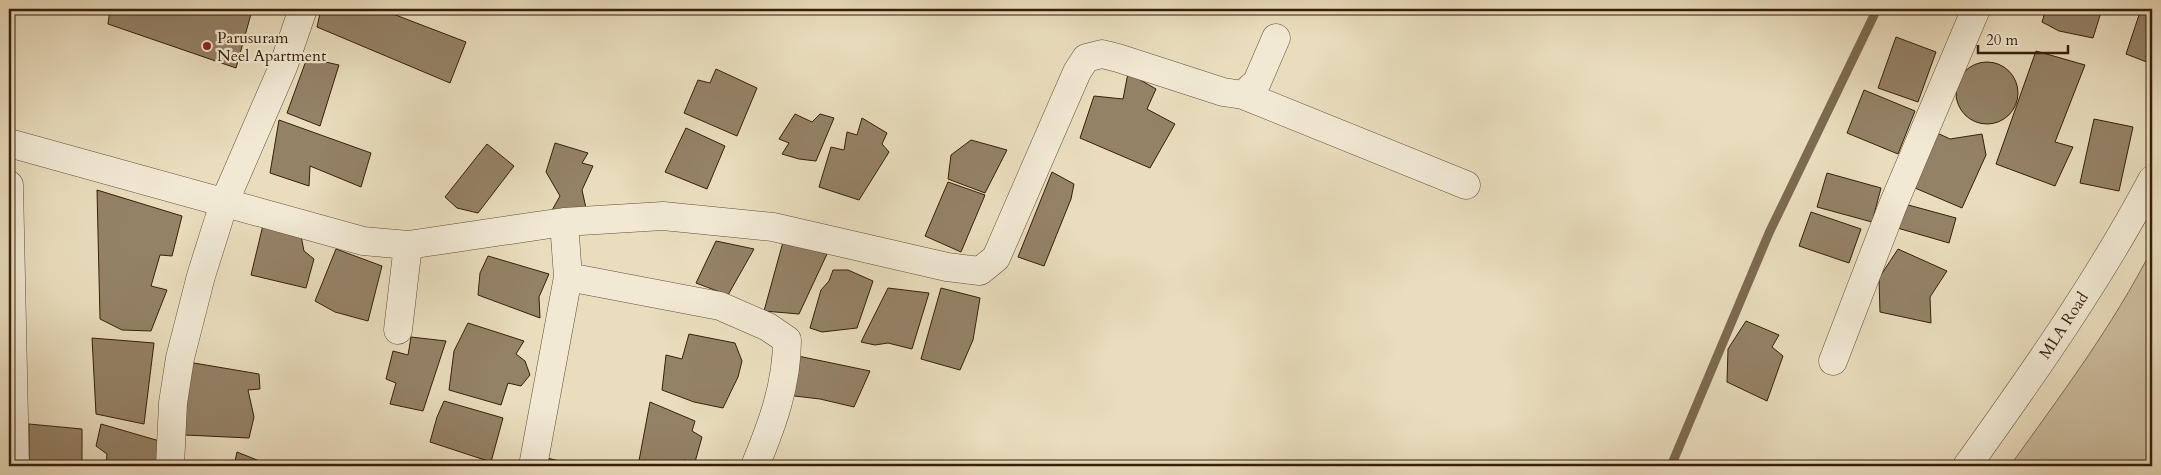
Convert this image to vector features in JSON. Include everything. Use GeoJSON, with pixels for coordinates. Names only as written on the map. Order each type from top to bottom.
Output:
{"type":"FeatureCollection","features":[{"type":"Feature","properties":{"kind":"street"},"geometry":{"type":"LineString","coordinates":[[170,466],[173,403],[180,358],[201,276],[224,203],[283,67],[304,9]]}},
{"type":"Feature","properties":{"kind":"street"},"geometry":{"type":"LineString","coordinates":[[1833,361],[1893,204],[1976,9]]}},
{"type":"Feature","properties":{"kind":"street"},"geometry":{"type":"LineString","coordinates":[[1243,95],[1257,82],[1276,38]]}},
{"type":"Feature","properties":{"kind":"street"},"geometry":{"type":"LineString","coordinates":[[9,143],[363,241],[408,245],[564,222],[664,216],[774,227],[947,267],[980,271],[996,258],[1077,72],[1086,58],[1102,54],[1223,92],[1243,95],[1466,184]]}},
{"type":"Feature","properties":{"kind":"street","name":"MLA Road"},"geometry":{"type":"LineString","coordinates":[[1967,466],[2027,382],[2122,233],[2152,180]]}},
{"type":"Feature","properties":{"kind":"street"},"geometry":{"type":"LineString","coordinates":[[9,185],[15,466]]}},
{"type":"Feature","properties":{"kind":"street"},"geometry":{"type":"LineString","coordinates":[[532,466],[568,277],[564,222]]}},
{"type":"Feature","properties":{"kind":"street"},"geometry":{"type":"LineString","coordinates":[[398,330],[408,245]]}},
{"type":"Feature","properties":{"kind":"street"},"geometry":{"type":"LineString","coordinates":[[568,277],[720,306],[768,327],[787,340],[787,366],[774,422],[755,466]]}},
{"type":"Feature","properties":{"kind":"shaded area"},"geometry":{"type":"Polygon","coordinates":[[[2152,249],[2152,466],[2010,466],[2103,333],[2137,278],[2152,249]]]}},
{"type":"Feature","properties":{"kind":"building","name":"Parusuram Neel Apartment"},"geometry":{"type":"Polygon","coordinates":[[[110,9],[234,9],[251,14],[236,68],[108,24],[110,9]]]}},
{"type":"Feature","properties":{"kind":"building"},"geometry":{"type":"Polygon","coordinates":[[[321,9],[380,9],[466,42],[450,83],[317,27],[321,9]]]}},
{"type":"Feature","properties":{"kind":"building"},"geometry":{"type":"Polygon","coordinates":[[[2046,9],[2102,9],[2093,38],[2059,31],[2042,22],[2046,9]]]}},
{"type":"Feature","properties":{"kind":"building"},"geometry":{"type":"Polygon","coordinates":[[[2141,9],[2152,9],[2152,64],[2126,54],[2141,9]]]}},
{"type":"Feature","properties":{"kind":"building"},"geometry":{"type":"Polygon","coordinates":[[[1896,37],[1936,52],[1918,102],[1878,88],[1896,37]]]}},
{"type":"Feature","properties":{"kind":"building"},"geometry":{"type":"Polygon","coordinates":[[[2036,51],[2085,65],[2055,142],[2073,147],[2055,186],[1996,164],[2036,51]]]}},
{"type":"Feature","properties":{"kind":"building"},"geometry":{"type":"Polygon","coordinates":[[[307,58],[339,65],[320,126],[287,113],[307,58]]]}},
{"type":"Feature","properties":{"kind":"building"},"geometry":{"type":"Polygon","coordinates":[[[1987,62],[1999,65],[2009,71],[2015,81],[2018,93],[2015,105],[2009,115],[1999,121],[1987,124],[1975,121],[1965,115],[1959,105],[1956,93],[1959,81],[1965,71],[1975,65],[1987,62]]]}},
{"type":"Feature","properties":{"kind":"building"},"geometry":{"type":"Polygon","coordinates":[[[716,69],[757,88],[737,136],[684,113],[698,80],[710,83],[716,69]]]}},
{"type":"Feature","properties":{"kind":"building"},"geometry":{"type":"Polygon","coordinates":[[[1128,73],[1156,89],[1147,109],[1175,124],[1150,168],[1080,138],[1094,96],[1123,99],[1128,73]]]}},
{"type":"Feature","properties":{"kind":"building"},"geometry":{"type":"Polygon","coordinates":[[[1864,90],[1915,111],[1898,154],[1847,133],[1864,90]]]}},
{"type":"Feature","properties":{"kind":"building"},"geometry":{"type":"Polygon","coordinates":[[[795,114],[812,122],[820,114],[834,118],[816,161],[782,154],[789,143],[779,139],[795,114]]]}},
{"type":"Feature","properties":{"kind":"building"},"geometry":{"type":"Polygon","coordinates":[[[862,118],[887,133],[882,144],[889,152],[859,200],[819,187],[831,147],[844,150],[847,132],[857,135],[862,118]]]}},
{"type":"Feature","properties":{"kind":"building"},"geometry":{"type":"Polygon","coordinates":[[[2094,119],[2133,127],[2119,191],[2080,183],[2094,119]]]}},
{"type":"Feature","properties":{"kind":"building"},"geometry":{"type":"Polygon","coordinates":[[[279,120],[371,153],[361,187],[310,166],[309,186],[270,173],[279,120]]]}},
{"type":"Feature","properties":{"kind":"building"},"geometry":{"type":"Polygon","coordinates":[[[686,128],[725,146],[707,189],[665,172],[686,128]]]}},
{"type":"Feature","properties":{"kind":"building"},"geometry":{"type":"Polygon","coordinates":[[[1933,131],[1950,139],[1982,134],[1986,155],[1962,208],[1915,188],[1933,131]]]}},
{"type":"Feature","properties":{"kind":"building"},"geometry":{"type":"Polygon","coordinates":[[[971,140],[1007,150],[985,193],[948,179],[951,155],[971,140]]]}},
{"type":"Feature","properties":{"kind":"building"},"geometry":{"type":"Polygon","coordinates":[[[555,143],[588,153],[582,163],[593,166],[582,190],[586,208],[551,212],[560,196],[546,172],[555,143]]]}},
{"type":"Feature","properties":{"kind":"building"},"geometry":{"type":"Polygon","coordinates":[[[487,144],[514,166],[478,213],[457,208],[445,197],[487,144]]]}},
{"type":"Feature","properties":{"kind":"building"},"geometry":{"type":"Polygon","coordinates":[[[1052,172],[1074,184],[1071,199],[1044,266],[1018,257],[1052,172]]]}},
{"type":"Feature","properties":{"kind":"building"},"geometry":{"type":"Polygon","coordinates":[[[1827,173],[1881,188],[1872,222],[1817,207],[1827,173]]]}},
{"type":"Feature","properties":{"kind":"building"},"geometry":{"type":"Polygon","coordinates":[[[948,182],[985,195],[961,252],[925,236],[948,182]]]}},
{"type":"Feature","properties":{"kind":"building"},"geometry":{"type":"Polygon","coordinates":[[[97,190],[182,216],[172,256],[160,255],[151,286],[167,290],[151,331],[122,330],[100,319],[97,190]]]}},
{"type":"Feature","properties":{"kind":"building"},"geometry":{"type":"Polygon","coordinates":[[[1901,203],[1956,218],[1949,243],[1894,227],[1901,203]]]}},
{"type":"Feature","properties":{"kind":"building"},"geometry":{"type":"Polygon","coordinates":[[[1811,212],[1861,229],[1849,263],[1799,246],[1811,212]]]}},
{"type":"Feature","properties":{"kind":"building"},"geometry":{"type":"Polygon","coordinates":[[[263,225],[301,236],[304,251],[314,259],[306,288],[251,275],[263,225]]]}},
{"type":"Feature","properties":{"kind":"building"},"geometry":{"type":"Polygon","coordinates":[[[716,241],[754,249],[728,295],[696,283],[716,241]]]}},
{"type":"Feature","properties":{"kind":"building"},"geometry":{"type":"Polygon","coordinates":[[[783,242],[827,254],[799,314],[764,311],[783,242]]]}},
{"type":"Feature","properties":{"kind":"building"},"geometry":{"type":"Polygon","coordinates":[[[336,249],[382,266],[368,321],[335,312],[315,301],[336,249]]]}},
{"type":"Feature","properties":{"kind":"building"},"geometry":{"type":"Polygon","coordinates":[[[1898,249],[1947,271],[1930,297],[1931,323],[1880,312],[1879,278],[1898,249]]]}},
{"type":"Feature","properties":{"kind":"building"},"geometry":{"type":"Polygon","coordinates":[[[488,256],[549,274],[539,297],[540,318],[478,295],[480,273],[488,256]]]}},
{"type":"Feature","properties":{"kind":"building"},"geometry":{"type":"Polygon","coordinates":[[[833,270],[848,270],[873,281],[857,328],[822,332],[810,328],[821,290],[829,281],[833,270]]]}},
{"type":"Feature","properties":{"kind":"building"},"geometry":{"type":"Polygon","coordinates":[[[888,288],[929,293],[912,349],[888,343],[875,345],[861,342],[888,288]]]}},
{"type":"Feature","properties":{"kind":"building"},"geometry":{"type":"Polygon","coordinates":[[[941,288],[980,298],[973,340],[960,370],[921,359],[941,288]]]}},
{"type":"Feature","properties":{"kind":"building"},"geometry":{"type":"Polygon","coordinates":[[[1746,321],[1779,335],[1772,347],[1783,356],[1767,401],[1727,382],[1728,349],[1746,321]]]}},
{"type":"Feature","properties":{"kind":"building"},"geometry":{"type":"Polygon","coordinates":[[[468,323],[524,341],[516,354],[525,361],[530,375],[521,386],[508,383],[501,405],[449,390],[454,351],[468,323]]]}},
{"type":"Feature","properties":{"kind":"building"},"geometry":{"type":"Polygon","coordinates":[[[689,334],[735,343],[742,361],[738,377],[723,408],[694,402],[662,390],[666,355],[682,359],[689,334]]]}},
{"type":"Feature","properties":{"kind":"building"},"geometry":{"type":"Polygon","coordinates":[[[411,337],[446,341],[423,411],[390,404],[396,383],[386,379],[393,351],[408,355],[411,337]]]}},
{"type":"Feature","properties":{"kind":"building"},"geometry":{"type":"Polygon","coordinates":[[[92,338],[154,343],[144,424],[96,414],[92,338]]]}},
{"type":"Feature","properties":{"kind":"building"},"geometry":{"type":"Polygon","coordinates":[[[798,356],[870,371],[854,407],[820,399],[786,395],[798,356]]]}},
{"type":"Feature","properties":{"kind":"building"},"geometry":{"type":"Polygon","coordinates":[[[188,362],[259,374],[260,389],[248,390],[254,417],[249,438],[185,435],[188,362]]]}},
{"type":"Feature","properties":{"kind":"building"},"geometry":{"type":"Polygon","coordinates":[[[444,401],[503,418],[491,462],[430,442],[444,401]]]}},
{"type":"Feature","properties":{"kind":"building"},"geometry":{"type":"Polygon","coordinates":[[[650,402],[695,421],[692,431],[702,437],[695,462],[684,460],[681,466],[638,466],[650,402]]]}},
{"type":"Feature","properties":{"kind":"building"},"geometry":{"type":"Polygon","coordinates":[[[29,424],[82,429],[82,466],[29,466],[29,424]]]}},
{"type":"Feature","properties":{"kind":"building"},"geometry":{"type":"Polygon","coordinates":[[[101,424],[163,442],[160,466],[106,466],[107,454],[96,446],[101,424]]]}},
{"type":"Feature","properties":{"kind":"building"},"geometry":{"type":"Polygon","coordinates":[[[237,452],[272,466],[234,466],[237,452]]]}},
{"type":"Feature","properties":{"kind":"building"},"geometry":{"type":"Polygon","coordinates":[[[547,458],[579,466],[545,466],[547,458]]]}},
{"type":"Feature","properties":{"kind":"building"},"geometry":{"type":"Polygon","coordinates":[[[187,462],[222,466],[186,466],[187,462]]]}},
{"type":"Feature","properties":{"kind":"waterway"},"geometry":{"type":"LineString","coordinates":[[1671,466],[1769,233],[1877,9]]}},
{"type":"Feature","properties":{"kind":"place","name":"Parusuram Neel Apartment"},"geometry":{"type":"Point","coordinates":[207,46]}}]}
